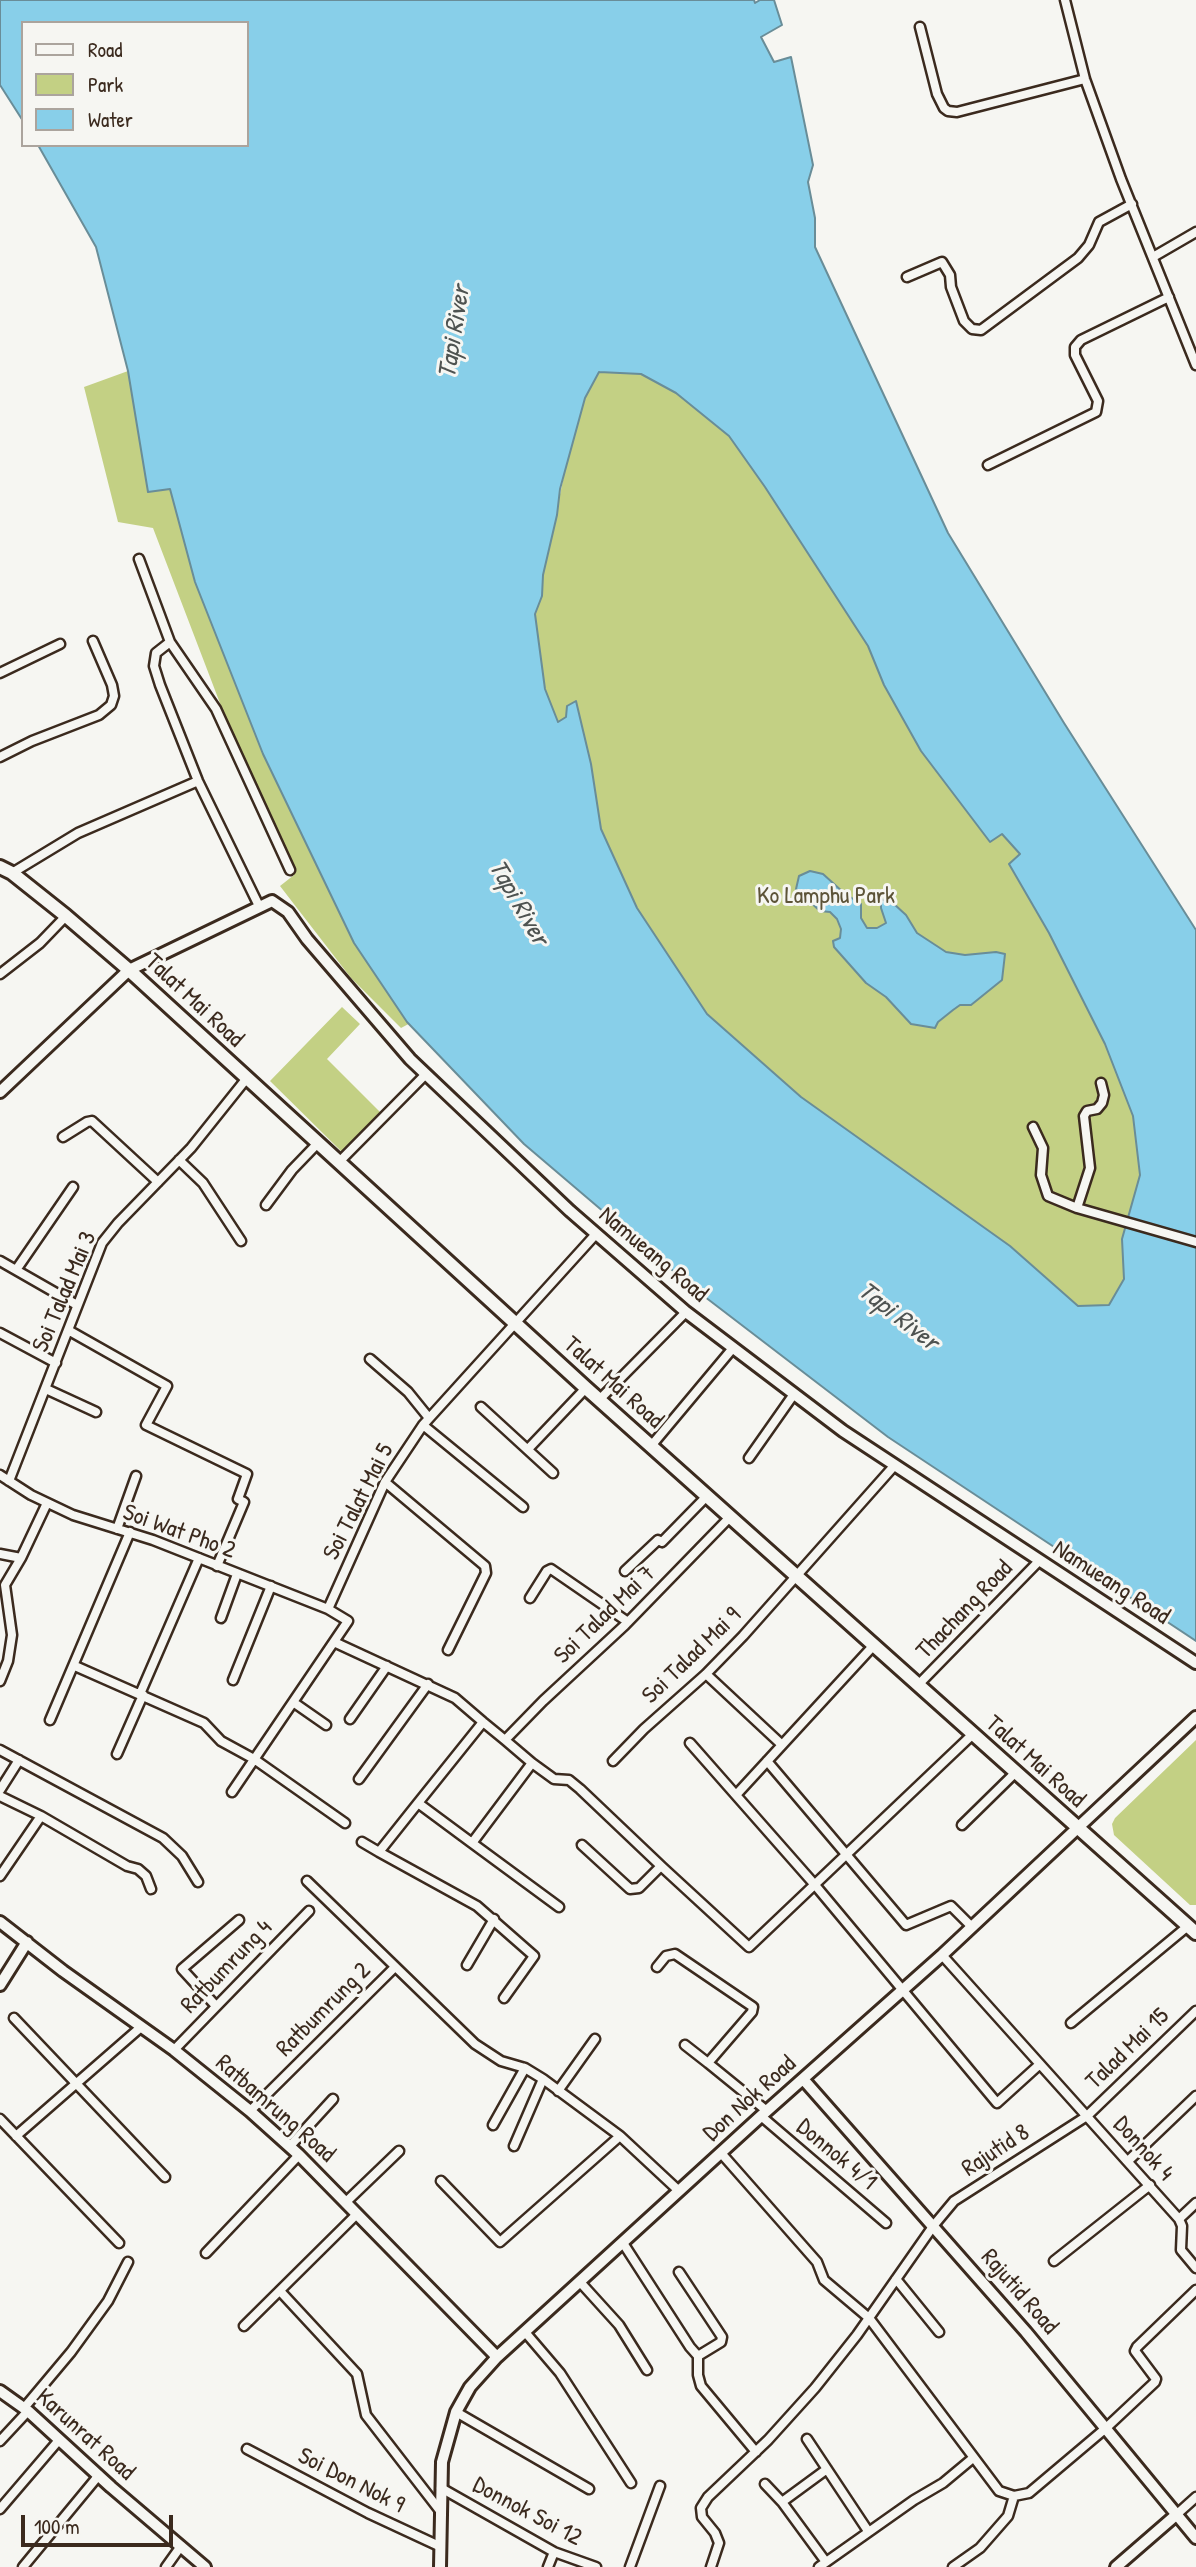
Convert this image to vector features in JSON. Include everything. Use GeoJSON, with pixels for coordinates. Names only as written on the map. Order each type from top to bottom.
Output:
{"type":"FeatureCollection","features":[{"type":"Feature","properties":{"kind":"main road","name":"Talat Mai Road"},"geometry":{"type":"LineString","coordinates":[[0,867],[12,873],[66,916],[129,970],[599,1400],[1193,1930]]}},
{"type":"Feature","properties":{"kind":"street"},"geometry":{"type":"LineString","coordinates":[[1065,0],[1086,79],[1196,365]]}},
{"type":"Feature","properties":{"kind":"street"},"geometry":{"type":"LineString","coordinates":[[919,27],[937,94],[948,111],[957,112],[1086,79]]}},
{"type":"Feature","properties":{"kind":"street"},"geometry":{"type":"LineString","coordinates":[[907,277],[942,262],[950,275],[951,287],[964,321],[972,329],[981,330],[1078,258],[1089,245],[1099,222],[1132,204]]}},
{"type":"Feature","properties":{"kind":"street"},"geometry":{"type":"LineString","coordinates":[[1153,257],[1196,232]]}},
{"type":"Feature","properties":{"kind":"street"},"geometry":{"type":"LineString","coordinates":[[988,465],[1096,412],[1098,401],[1075,355],[1075,347],[1081,340],[1170,297]]}},
{"type":"Feature","properties":{"kind":"street"},"geometry":{"type":"LineString","coordinates":[[139,559],[170,642],[216,709],[289,870]]}},
{"type":"Feature","properties":{"kind":"street"},"geometry":{"type":"LineString","coordinates":[[0,757],[32,741],[99,715],[111,705],[114,696],[112,685],[93,641]]}},
{"type":"Feature","properties":{"kind":"street"},"geometry":{"type":"LineString","coordinates":[[0,1092],[129,970],[258,906],[198,781],[155,666],[156,653],[170,642]]}},
{"type":"Feature","properties":{"kind":"street"},"geometry":{"type":"LineString","coordinates":[[0,673],[60,644]]}},
{"type":"Feature","properties":{"kind":"street"},"geometry":{"type":"LineString","coordinates":[[12,873],[78,833],[198,781]]}},
{"type":"Feature","properties":{"kind":"street","name":"Namueang Road"},"geometry":{"type":"LineString","coordinates":[[258,906],[272,901],[289,912],[307,939],[426,1074],[569,1212],[686,1312],[843,1431],[1196,1663]]}},
{"type":"Feature","properties":{"kind":"street"},"geometry":{"type":"LineString","coordinates":[[0,974],[40,943],[66,916]]}},
{"type":"Feature","properties":{"kind":"street"},"geometry":{"type":"LineString","coordinates":[[339,1163],[426,1074]]}},
{"type":"Feature","properties":{"kind":"street","name":"Soi Talad Mai 3"},"geometry":{"type":"LineString","coordinates":[[9,1480],[102,1243],[179,1160],[247,1078]]}},
{"type":"Feature","properties":{"kind":"street"},"geometry":{"type":"LineString","coordinates":[[1077,1208],[1090,1168],[1084,1116],[1087,1111],[1097,1109],[1102,1103],[1104,1095],[1101,1083]]}},
{"type":"Feature","properties":{"kind":"street"},"geometry":{"type":"LineString","coordinates":[[63,1137],[92,1121],[158,1182]]}},
{"type":"Feature","properties":{"kind":"street"},"geometry":{"type":"LineString","coordinates":[[1033,1127],[1042,1148],[1041,1175],[1048,1196],[1077,1208],[1196,1242]]}},
{"type":"Feature","properties":{"kind":"street"},"geometry":{"type":"LineString","coordinates":[[267,1205],[292,1170],[318,1143]]}},
{"type":"Feature","properties":{"kind":"street"},"geometry":{"type":"LineString","coordinates":[[179,1160],[203,1183],[241,1241]]}},
{"type":"Feature","properties":{"kind":"street"},"geometry":{"type":"LineString","coordinates":[[16,1270],[74,1188]]}},
{"type":"Feature","properties":{"kind":"street","name":"Soi Talat Mai 5"},"geometry":{"type":"LineString","coordinates":[[328,1609],[386,1482],[426,1422],[596,1234]]}},
{"type":"Feature","properties":{"kind":"street"},"geometry":{"type":"LineString","coordinates":[[0,1261],[77,1305]]}},
{"type":"Feature","properties":{"kind":"street"},"geometry":{"type":"LineString","coordinates":[[599,1400],[686,1312]]}},
{"type":"Feature","properties":{"kind":"street"},"geometry":{"type":"LineString","coordinates":[[68,1330],[167,1386],[146,1424],[247,1474],[238,1499],[244,1502],[217,1566]]}},
{"type":"Feature","properties":{"kind":"street"},"geometry":{"type":"LineString","coordinates":[[0,1333],[56,1363]]}},
{"type":"Feature","properties":{"kind":"street"},"geometry":{"type":"LineString","coordinates":[[651,1446],[733,1348]]}},
{"type":"Feature","properties":{"kind":"street"},"geometry":{"type":"LineString","coordinates":[[370,1359],[408,1392],[426,1422],[523,1507]]}},
{"type":"Feature","properties":{"kind":"street"},"geometry":{"type":"LineString","coordinates":[[529,1448],[586,1388]]}},
{"type":"Feature","properties":{"kind":"street"},"geometry":{"type":"LineString","coordinates":[[46,1389],[96,1412]]}},
{"type":"Feature","properties":{"kind":"street"},"geometry":{"type":"LineString","coordinates":[[748,1458],[794,1394]]}},
{"type":"Feature","properties":{"kind":"street"},"geometry":{"type":"LineString","coordinates":[[481,1407],[529,1448],[553,1473]]}},
{"type":"Feature","properties":{"kind":"street","name":"Soi Talad Mai 9"},"geometry":{"type":"LineString","coordinates":[[613,1761],[644,1729],[706,1674],[894,1466]]}},
{"type":"Feature","properties":{"kind":"street","name":"Soi Wat Pho 2"},"geometry":{"type":"LineString","coordinates":[[0,1475],[73,1515],[130,1532],[328,1609],[348,1621],[334,1642]]}},
{"type":"Feature","properties":{"kind":"street"},"geometry":{"type":"LineString","coordinates":[[117,1529],[136,1476]]}},
{"type":"Feature","properties":{"kind":"street"},"geometry":{"type":"LineString","coordinates":[[386,1482],[485,1566],[486,1573],[448,1650]]}},
{"type":"Feature","properties":{"kind":"street"},"geometry":{"type":"LineString","coordinates":[[625,1571],[658,1540],[662,1542],[707,1496]]}},
{"type":"Feature","properties":{"kind":"street"},"geometry":{"type":"LineString","coordinates":[[0,1681],[11,1644],[12,1630],[5,1585],[47,1503]]}},
{"type":"Feature","properties":{"kind":"street","name":"Soi Talad Mai 7"},"geometry":{"type":"LineString","coordinates":[[505,1740],[628,1622],[730,1517]]}},
{"type":"Feature","properties":{"kind":"street"},"geometry":{"type":"LineString","coordinates":[[50,1720],[130,1532]]}},
{"type":"Feature","properties":{"kind":"street"},"geometry":{"type":"LineString","coordinates":[[0,1554],[21,1558]]}},
{"type":"Feature","properties":{"kind":"street"},"geometry":{"type":"LineString","coordinates":[[117,1754],[199,1558]]}},
{"type":"Feature","properties":{"kind":"street","name":"Thachang Road"},"geometry":{"type":"LineString","coordinates":[[918,1685],[1039,1561]]}},
{"type":"Feature","properties":{"kind":"street"},"geometry":{"type":"LineString","coordinates":[[530,1598],[551,1569],[628,1622]]}},
{"type":"Feature","properties":{"kind":"street"},"geometry":{"type":"LineString","coordinates":[[221,1618],[237,1574]]}},
{"type":"Feature","properties":{"kind":"street"},"geometry":{"type":"LineString","coordinates":[[233,1680],[271,1586]]}},
{"type":"Feature","properties":{"kind":"street"},"geometry":{"type":"LineString","coordinates":[[0,1620],[10,1621]]}},
{"type":"Feature","properties":{"kind":"street"},"geometry":{"type":"LineString","coordinates":[[232,1792],[334,1642],[455,1698],[554,1779],[569,1780],[749,1947],[973,1734]]}},
{"type":"Feature","properties":{"kind":"street"},"geometry":{"type":"LineString","coordinates":[[736,1795],[874,1645]]}},
{"type":"Feature","properties":{"kind":"street"},"geometry":{"type":"LineString","coordinates":[[75,1666],[204,1723],[222,1741],[254,1759],[345,1823]]}},
{"type":"Feature","properties":{"kind":"street"},"geometry":{"type":"LineString","coordinates":[[350,1719],[387,1666]]}},
{"type":"Feature","properties":{"kind":"street"},"geometry":{"type":"LineString","coordinates":[[706,1674],[781,1744]]}},
{"type":"Feature","properties":{"kind":"street"},"geometry":{"type":"LineString","coordinates":[[359,1779],[428,1684]]}},
{"type":"Feature","properties":{"kind":"street"},"geometry":{"type":"LineString","coordinates":[[293,1702],[326,1725]]}},
{"type":"Feature","properties":{"kind":"street","name":"Don Nok Road"},"geometry":{"type":"LineString","coordinates":[[439,2567],[442,2462],[456,2412],[470,2387],[496,2357],[942,1955],[1196,1717]]}},
{"type":"Feature","properties":{"kind":"street"},"geometry":{"type":"LineString","coordinates":[[379,1852],[484,1722]]}},
{"type":"Feature","properties":{"kind":"street"},"geometry":{"type":"LineString","coordinates":[[690,1743],[815,1885],[997,2103],[1040,2064]]}},
{"type":"Feature","properties":{"kind":"street"},"geometry":{"type":"LineString","coordinates":[[0,1750],[163,1838],[182,1856],[198,1882]]}},
{"type":"Feature","properties":{"kind":"street"},"geometry":{"type":"LineString","coordinates":[[0,1790],[19,1760]]}},
{"type":"Feature","properties":{"kind":"street"},"geometry":{"type":"LineString","coordinates":[[767,1761],[906,1925],[951,1906],[972,1927]]}},
{"type":"Feature","properties":{"kind":"street"},"geometry":{"type":"LineString","coordinates":[[472,1843],[532,1763]]}},
{"type":"Feature","properties":{"kind":"street"},"geometry":{"type":"LineString","coordinates":[[962,1825],[1015,1773]]}},
{"type":"Feature","properties":{"kind":"street"},"geometry":{"type":"LineString","coordinates":[[0,1796],[41,1816],[127,1866],[138,1869],[146,1876],[151,1889]]}},
{"type":"Feature","properties":{"kind":"street"},"geometry":{"type":"LineString","coordinates":[[418,1803],[559,1906]]}},
{"type":"Feature","properties":{"kind":"street"},"geometry":{"type":"LineString","coordinates":[[0,1876],[41,1816]]}},
{"type":"Feature","properties":{"kind":"street"},"geometry":{"type":"LineString","coordinates":[[362,1842],[477,1906],[534,1955],[504,1998]]}},
{"type":"Feature","properties":{"kind":"street"},"geometry":{"type":"LineString","coordinates":[[582,1845],[630,1889],[639,1888],[661,1866]]}},
{"type":"Feature","properties":{"kind":"street"},"geometry":{"type":"LineString","coordinates":[[307,1881],[475,2044],[500,2061],[525,2068],[542,2079],[621,2137],[679,2191]]}},
{"type":"Feature","properties":{"kind":"street","name":"Ratbumrung 4"},"geometry":{"type":"LineString","coordinates":[[174,2050],[309,1910]]}},
{"type":"Feature","properties":{"kind":"street"},"geometry":{"type":"LineString","coordinates":[[467,1965],[494,1919]]}},
{"type":"Feature","properties":{"kind":"street"},"geometry":{"type":"LineString","coordinates":[[216,2006],[182,1969],[239,1920]]}},
{"type":"Feature","properties":{"kind":"street","name":"Ratbamrung Road"},"geometry":{"type":"LineString","coordinates":[[0,1922],[63,1971],[174,2050],[290,2146],[496,2357]]}},
{"type":"Feature","properties":{"kind":"street"},"geometry":{"type":"LineString","coordinates":[[1072,2023],[1193,1930]]}},
{"type":"Feature","properties":{"kind":"street"},"geometry":{"type":"LineString","coordinates":[[0,1985],[27,1942]]}},
{"type":"Feature","properties":{"kind":"street"},"geometry":{"type":"LineString","coordinates":[[657,1967],[666,1956],[675,1954],[753,2007],[752,2012],[708,2063]]}},
{"type":"Feature","properties":{"kind":"street","name":"Donnok 4"},"geometry":{"type":"LineString","coordinates":[[942,1955],[1179,2218]]}},
{"type":"Feature","properties":{"kind":"street","name":"Ratbumrung 2"},"geometry":{"type":"LineString","coordinates":[[250,2111],[395,1967]]}},
{"type":"Feature","properties":{"kind":"street","name":"Talad Mai 15"},"geometry":{"type":"LineString","coordinates":[[1087,2116],[1196,2011]]}},
{"type":"Feature","properties":{"kind":"street"},"geometry":{"type":"LineString","coordinates":[[14,2018],[165,2177]]}},
{"type":"Feature","properties":{"kind":"street"},"geometry":{"type":"LineString","coordinates":[[16,2136],[141,2027]]}},
{"type":"Feature","properties":{"kind":"street"},"geometry":{"type":"LineString","coordinates":[[558,2091],[595,2039]]}},
{"type":"Feature","properties":{"kind":"street","name":"Donnok 4/1"},"geometry":{"type":"LineString","coordinates":[[685,2045],[886,2223]]}},
{"type":"Feature","properties":{"kind":"street"},"geometry":{"type":"LineString","coordinates":[[493,2125],[525,2068]]}},
{"type":"Feature","properties":{"kind":"street"},"geometry":{"type":"LineString","coordinates":[[514,2146],[542,2079]]}},
{"type":"Feature","properties":{"kind":"street","name":"Rajutid Road"},"geometry":{"type":"LineString","coordinates":[[803,2079],[1026,2332],[1196,2538]]}},
{"type":"Feature","properties":{"kind":"street"},"geometry":{"type":"LineString","coordinates":[[1128,2161],[1196,2096]]}},
{"type":"Feature","properties":{"kind":"street"},"geometry":{"type":"LineString","coordinates":[[290,2146],[333,2099]]}},
{"type":"Feature","properties":{"kind":"street","name":"Rajutid 8"},"geometry":{"type":"LineString","coordinates":[[711,2567],[719,2543],[715,2533],[702,2517],[701,2508],[708,2497],[756,2452],[815,2388],[954,2200],[1087,2116]]}},
{"type":"Feature","properties":{"kind":"street"},"geometry":{"type":"LineString","coordinates":[[0,2119],[119,2243]]}},
{"type":"Feature","properties":{"kind":"street"},"geometry":{"type":"LineString","coordinates":[[441,2181],[500,2242],[621,2137]]}},
{"type":"Feature","properties":{"kind":"street"},"geometry":{"type":"LineString","coordinates":[[346,2202],[398,2151]]}},
{"type":"Feature","properties":{"kind":"street"},"geometry":{"type":"LineString","coordinates":[[721,2153],[817,2262],[824,2280],[869,2318],[999,2491],[1014,2496],[1029,2493],[1106,2428],[1155,2382],[1156,2379],[1135,2351],[1196,2290]]}},
{"type":"Feature","properties":{"kind":"street"},"geometry":{"type":"LineString","coordinates":[[206,2253],[299,2155]]}},
{"type":"Feature","properties":{"kind":"street"},"geometry":{"type":"LineString","coordinates":[[1054,2262],[1150,2185]]}},
{"type":"Feature","properties":{"kind":"street"},"geometry":{"type":"LineString","coordinates":[[1196,2203],[1179,2218],[1182,2226],[1181,2250],[1196,2268]]}},
{"type":"Feature","properties":{"kind":"street"},"geometry":{"type":"LineString","coordinates":[[244,2326],[357,2214]]}},
{"type":"Feature","properties":{"kind":"street"},"geometry":{"type":"LineString","coordinates":[[623,2242],[698,2356],[701,2386],[756,2452]]}},
{"type":"Feature","properties":{"kind":"street"},"geometry":{"type":"LineString","coordinates":[[0,2441],[71,2353],[116,2287],[128,2262]]}},
{"type":"Feature","properties":{"kind":"street"},"geometry":{"type":"LineString","coordinates":[[679,2272],[722,2337],[721,2342],[698,2356]]}},
{"type":"Feature","properties":{"kind":"street"},"geometry":{"type":"LineString","coordinates":[[896,2279],[939,2332]]}},
{"type":"Feature","properties":{"kind":"street"},"geometry":{"type":"LineString","coordinates":[[580,2282],[619,2325],[647,2370]]}},
{"type":"Feature","properties":{"kind":"street"},"geometry":{"type":"LineString","coordinates":[[280,2291],[357,2374],[366,2415],[440,2512]]}},
{"type":"Feature","properties":{"kind":"street"},"geometry":{"type":"LineString","coordinates":[[525,2332],[560,2373],[631,2483]]}},
{"type":"Feature","properties":{"kind":"street","name":"Karunrat Road"},"geometry":{"type":"LineString","coordinates":[[0,2391],[26,2409],[205,2567]]}},
{"type":"Feature","properties":{"kind":"street"},"geometry":{"type":"LineString","coordinates":[[456,2412],[589,2489]]}},
{"type":"Feature","properties":{"kind":"street"},"geometry":{"type":"LineString","coordinates":[[807,2439],[868,2531]]}},
{"type":"Feature","properties":{"kind":"street"},"geometry":{"type":"LineString","coordinates":[[0,2509],[59,2440]]}},
{"type":"Feature","properties":{"kind":"street","name":"Soi Don Nok 9"},"geometry":{"type":"LineString","coordinates":[[247,2449],[439,2546]]}},
{"type":"Feature","properties":{"kind":"street"},"geometry":{"type":"LineString","coordinates":[[765,2484],[782,2502],[823,2564],[868,2531],[943,2483],[973,2458]]}},
{"type":"Feature","properties":{"kind":"street"},"geometry":{"type":"LineString","coordinates":[[782,2502],[827,2469]]}},
{"type":"Feature","properties":{"kind":"street"},"geometry":{"type":"LineString","coordinates":[[23,2567],[99,2475]]}},
{"type":"Feature","properties":{"kind":"street"},"geometry":{"type":"LineString","coordinates":[[629,2567],[660,2486]]}},
{"type":"Feature","properties":{"kind":"street","name":"Donnok Soi 12"},"geometry":{"type":"LineString","coordinates":[[441,2488],[554,2552],[596,2567]]}},
{"type":"Feature","properties":{"kind":"street"},"geometry":{"type":"LineString","coordinates":[[953,2567],[980,2548],[1008,2516],[1014,2496]]}},
{"type":"Feature","properties":{"kind":"street"},"geometry":{"type":"LineString","coordinates":[[1116,2567],[1196,2497]]}},
{"type":"Feature","properties":{"kind":"street"},"geometry":{"type":"LineString","coordinates":[[166,2567],[181,2546]]}},
{"type":"Feature","properties":{"kind":"street"},"geometry":{"type":"LineString","coordinates":[[548,2567],[554,2552]]}},
{"type":"Feature","properties":{"kind":"green space"},"geometry":{"type":"Polygon","coordinates":[[[128,371],[416,1020],[401,1028],[351,978],[280,886],[294,875],[231,732],[153,528],[118,522],[84,387],[128,371]]]}},
{"type":"Feature","properties":{"kind":"green space","name":"Ko Lamphu Park"},"geometry":{"type":"Polygon","coordinates":[[[599,372],[641,374],[676,393],[729,436],[868,646],[884,685],[921,751],[990,842],[1002,833],[1020,855],[1009,864],[1049,933],[1105,1044],[1133,1116],[1140,1175],[1122,1239],[1124,1279],[1109,1306],[1078,1306],[1010,1246],[801,1097],[707,1014],[637,908],[601,829],[591,764],[576,701],[566,717],[557,723],[545,689],[535,614],[542,596],[543,575],[566,466],[585,398],[599,372]]]}},
{"type":"Feature","properties":{"kind":"green space"},"geometry":{"type":"Polygon","coordinates":[[[342,1007],[360,1024],[327,1059],[380,1112],[342,1152],[270,1081],[342,1007]]]}},
{"type":"Feature","properties":{"kind":"green space"},"geometry":{"type":"Polygon","coordinates":[[[1196,1740],[1196,1905],[1190,1905],[1114,1835],[1112,1824],[1115,1818],[1196,1740]]]}},
{"type":"Feature","properties":{"kind":"water","name":"Tapi River"},"geometry":{"type":"Polygon","coordinates":[[[0,0],[754,0],[755,3],[760,0],[774,0],[782,25],[761,37],[774,62],[791,57],[813,165],[808,182],[815,218],[815,247],[948,533],[1064,723],[1196,930],[1196,1641],[888,1437],[692,1287],[524,1144],[407,1022],[354,943],[263,754],[195,582],[170,489],[148,492],[128,371],[96,247],[39,147],[248,147],[248,21],[21,21],[21,118],[0,85],[0,0]],[[599,372],[585,398],[560,489],[543,575],[542,596],[535,614],[545,689],[558,722],[566,717],[567,706],[576,701],[591,764],[601,829],[637,908],[707,1014],[801,1097],[1010,1246],[1078,1306],[1109,1305],[1124,1279],[1122,1239],[1140,1175],[1133,1116],[1105,1044],[1049,933],[1009,864],[1020,854],[1002,834],[990,842],[921,751],[884,685],[868,646],[765,487],[729,436],[676,393],[641,374],[599,372]]]}},
{"type":"Feature","properties":{"kind":"water"},"geometry":{"type":"Polygon","coordinates":[[[810,871],[823,874],[861,904],[861,918],[867,928],[877,928],[886,923],[881,899],[894,904],[906,915],[917,933],[946,952],[965,955],[996,952],[1005,954],[1002,980],[971,1005],[960,1005],[953,1010],[938,1022],[935,1028],[911,1024],[886,997],[866,983],[834,947],[833,941],[840,938],[841,929],[837,919],[830,912],[820,911],[796,889],[799,876],[810,871]]]}}]}
